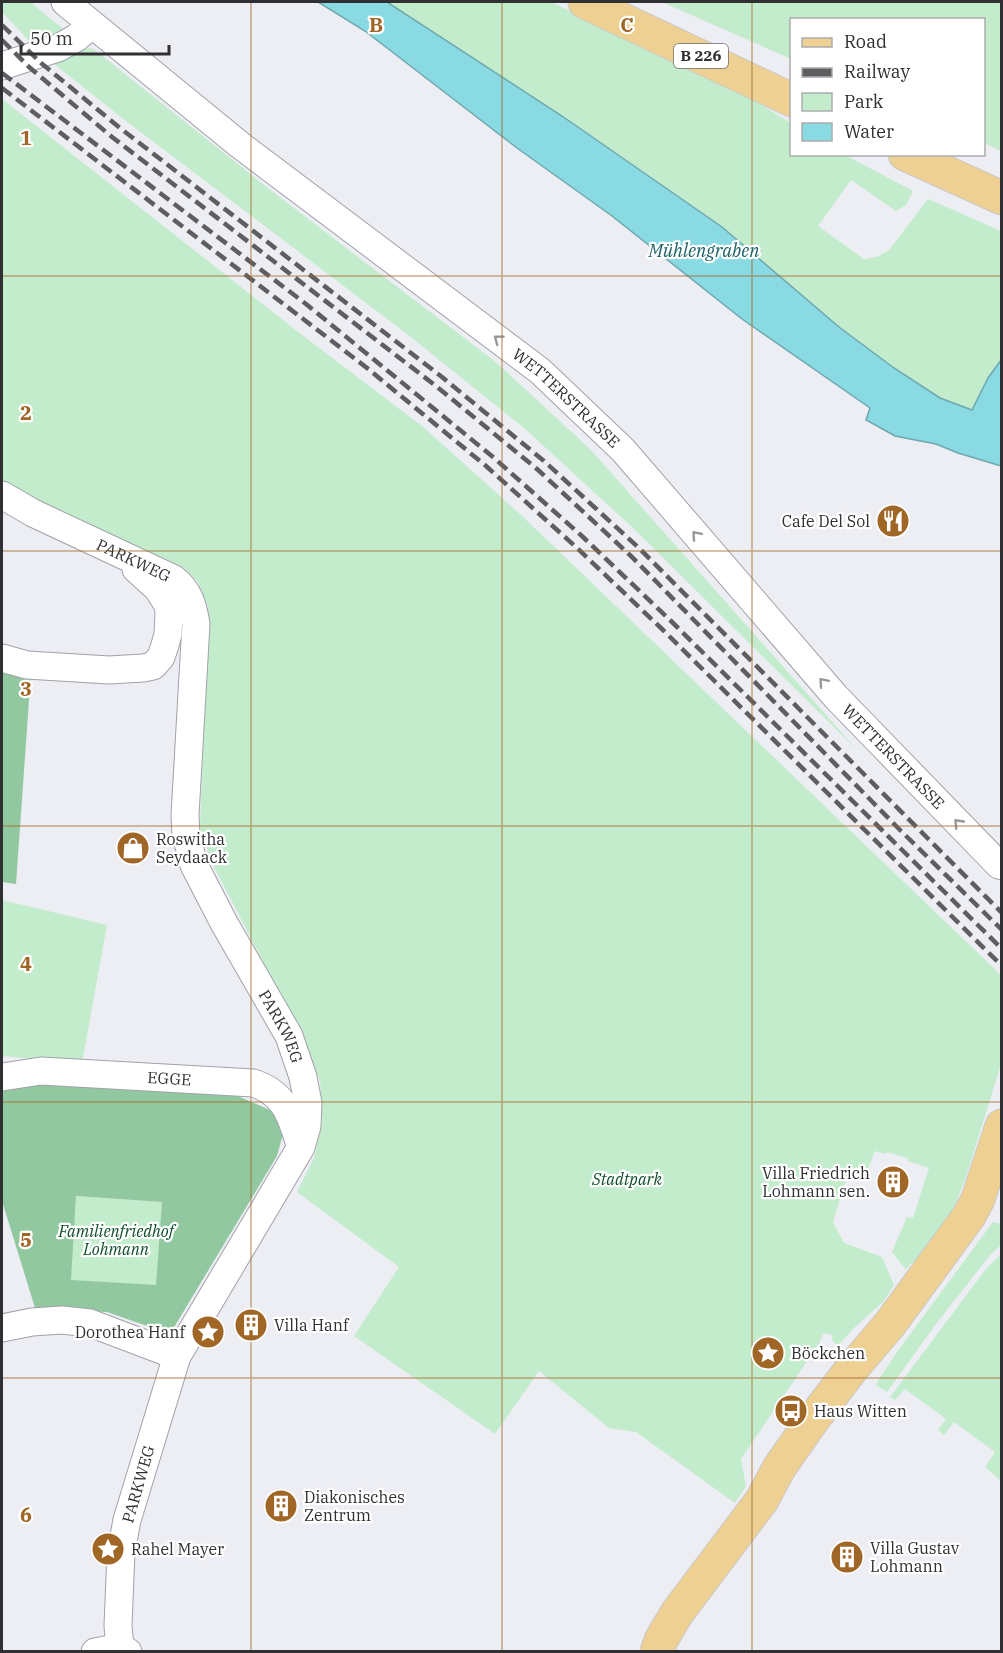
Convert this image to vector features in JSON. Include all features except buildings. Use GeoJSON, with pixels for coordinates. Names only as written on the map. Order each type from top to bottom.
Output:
{"type":"FeatureCollection","features":[{"type":"Feature","properties":{"kind":"main road","name":"B 226"},"geometry":{"type":"LineString","coordinates":[[585,2],[790,99]]}},
{"type":"Feature","properties":{"kind":"main road"},"geometry":{"type":"LineString","coordinates":[[909,156],[1002,198]]}},
{"type":"Feature","properties":{"kind":"main road"},"geometry":{"type":"LineString","coordinates":[[657,1652],[661,1640],[677,1613],[762,1500],[779,1468],[850,1371],[890,1324],[969,1216],[978,1198],[1002,1126]]}},
{"type":"Feature","properties":{"kind":"street","name":"WETTERSTRASSE"},"geometry":{"type":"LineString","coordinates":[[65,2],[240,145],[540,371],[623,450],[836,697],[1002,866]]}},
{"type":"Feature","properties":{"kind":"street"},"geometry":{"type":"LineString","coordinates":[[2,66],[58,48],[76,38],[92,25]]}},
{"type":"Feature","properties":{"kind":"street","name":"PARKWEG"},"geometry":{"type":"LineString","coordinates":[[2,495],[33,513],[174,579],[187,592],[193,605],[196,624],[186,835],[194,865],[289,1036],[303,1077],[308,1103],[307,1126],[301,1147],[177,1356],[127,1520],[121,1552],[118,1626],[114,1650]]}},
{"type":"Feature","properties":{"kind":"street"},"geometry":{"type":"LineString","coordinates":[[2,658],[27,665],[98,669],[153,666],[161,657],[168,634],[168,605],[158,589],[136,569],[129,558]]}},
{"type":"Feature","properties":{"kind":"street","name":"EGGE"},"geometry":{"type":"LineString","coordinates":[[2,1077],[41,1071],[253,1083],[274,1093],[286,1106],[301,1147]]}},
{"type":"Feature","properties":{"kind":"street"},"geometry":{"type":"LineString","coordinates":[[2,1328],[32,1322],[62,1320],[90,1323],[177,1356]]}},
{"type":"Feature","properties":{"kind":"green space"},"geometry":{"type":"Polygon","coordinates":[[[2,2],[30,2],[62,28],[63,33],[32,44],[2,12],[2,2]]]}},
{"type":"Feature","properties":{"kind":"green space"},"geometry":{"type":"Polygon","coordinates":[[[387,2],[551,2],[722,81],[790,122],[790,156],[847,156],[913,191],[906,205],[896,211],[851,180],[818,226],[864,259],[877,257],[889,250],[928,199],[1001,231],[1001,360],[988,378],[972,410],[940,398],[894,368],[839,327],[722,227],[562,116],[387,2]]]}},
{"type":"Feature","properties":{"kind":"green space"},"geometry":{"type":"Polygon","coordinates":[[[662,2],[1001,2],[1001,151],[985,143],[985,18],[790,18],[790,59],[662,2]]]}},
{"type":"Feature","properties":{"kind":"green space"},"geometry":{"type":"Polygon","coordinates":[[[87,48],[100,54],[269,189],[497,363],[591,450],[858,751],[633,528],[524,428],[407,334],[49,60],[87,48]]]}},
{"type":"Feature","properties":{"kind":"green space","name":"Stadtpark"},"geometry":{"type":"Polygon","coordinates":[[[2,99],[423,427],[521,515],[1001,975],[1001,1064],[966,1177],[948,1223],[919,1265],[911,1263],[906,1270],[892,1252],[907,1217],[913,1218],[929,1168],[908,1161],[908,1158],[875,1151],[868,1169],[864,1172],[850,1167],[833,1222],[844,1243],[882,1257],[894,1285],[883,1302],[838,1346],[832,1340],[833,1335],[823,1333],[820,1342],[741,1459],[746,1486],[735,1503],[636,1432],[609,1428],[539,1371],[495,1434],[354,1336],[399,1267],[297,1192],[314,1158],[322,1121],[320,1080],[301,1035],[212,863],[200,828],[208,607],[198,582],[182,566],[25,497],[2,483],[2,99]]]}},
{"type":"Feature","properties":{"kind":"green space"},"geometry":{"type":"Polygon","coordinates":[[[2,670],[31,672],[16,884],[2,882],[2,670]]]}},
{"type":"Feature","properties":{"kind":"green space"},"geometry":{"type":"Polygon","coordinates":[[[2,900],[107,925],[82,1063],[2,1056],[2,900]]]}},
{"type":"Feature","properties":{"kind":"green space"},"geometry":{"type":"Polygon","coordinates":[[[2,1082],[231,1093],[272,1111],[283,1134],[277,1156],[170,1334],[107,1312],[36,1311],[2,1201],[2,1082]],[[76,1196],[71,1280],[156,1285],[162,1202],[76,1196]]]}},
{"type":"Feature","properties":{"kind":"green space","name":"Familienfriedhof Lohmann"},"geometry":{"type":"Polygon","coordinates":[[[76,1196],[162,1202],[157,1286],[70,1280],[76,1196]]]}},
{"type":"Feature","properties":{"kind":"green space"},"geometry":{"type":"Polygon","coordinates":[[[993,1222],[1001,1224],[1001,1245],[990,1255],[936,1324],[887,1392],[876,1385],[897,1352],[993,1222]]]}},
{"type":"Feature","properties":{"kind":"green space"},"geometry":{"type":"Polygon","coordinates":[[[1001,1254],[1001,1481],[985,1467],[995,1452],[954,1422],[944,1435],[938,1430],[946,1419],[905,1389],[895,1400],[890,1397],[986,1269],[1001,1254]]]}},
{"type":"Feature","properties":{"kind":"water","name":"Mühlengraben"},"geometry":{"type":"Polygon","coordinates":[[[318,2],[387,2],[562,116],[722,227],[839,327],[894,368],[940,398],[972,410],[988,378],[1001,360],[1001,466],[936,444],[895,436],[866,420],[870,408],[742,319],[612,216],[517,148],[365,31],[318,2]]]}},
{"type":"Feature","properties":{"kind":"railway"},"geometry":{"type":"LineString","coordinates":[[2,25],[41,63],[120,128],[442,377],[544,461],[640,549],[1002,913]]}},
{"type":"Feature","properties":{"kind":"railway"},"geometry":{"type":"LineString","coordinates":[[2,40],[29,67],[112,137],[436,386],[537,469],[632,557],[901,831],[1002,930]]}},
{"type":"Feature","properties":{"kind":"railway"},"geometry":{"type":"LineString","coordinates":[[2,73],[306,304],[493,457],[583,537],[671,621],[1002,949]]}},
{"type":"Feature","properties":{"kind":"railway"},"geometry":{"type":"LineString","coordinates":[[2,88],[367,368],[486,466],[663,630],[1002,966]]}},
{"type":"Feature","properties":{"kind":"place","name":"Cafe Del Sol"},"geometry":{"type":"Point","coordinates":[893,521]}},
{"type":"Feature","properties":{"kind":"place","name":"Roswitha Seydaack"},"geometry":{"type":"Point","coordinates":[133,848]}},
{"type":"Feature","properties":{"kind":"place","name":"Villa Friedrich Lohmann sen."},"geometry":{"type":"Point","coordinates":[893,1182]}},
{"type":"Feature","properties":{"kind":"place","name":"Villa Hanf"},"geometry":{"type":"Point","coordinates":[251,1325]}},
{"type":"Feature","properties":{"kind":"place","name":"Dorothea Hanf"},"geometry":{"type":"Point","coordinates":[208,1332]}},
{"type":"Feature","properties":{"kind":"place","name":"Böckchen"},"geometry":{"type":"Point","coordinates":[768,1353]}},
{"type":"Feature","properties":{"kind":"place","name":"Haus Witten"},"geometry":{"type":"Point","coordinates":[791,1411]}},
{"type":"Feature","properties":{"kind":"place","name":"Diakonisches Zentrum"},"geometry":{"type":"Point","coordinates":[281,1506]}},
{"type":"Feature","properties":{"kind":"place","name":"Rahel Mayer"},"geometry":{"type":"Point","coordinates":[108,1549]}},
{"type":"Feature","properties":{"kind":"place","name":"Villa Gustav Lohmann"},"geometry":{"type":"Point","coordinates":[847,1557]}}]}
